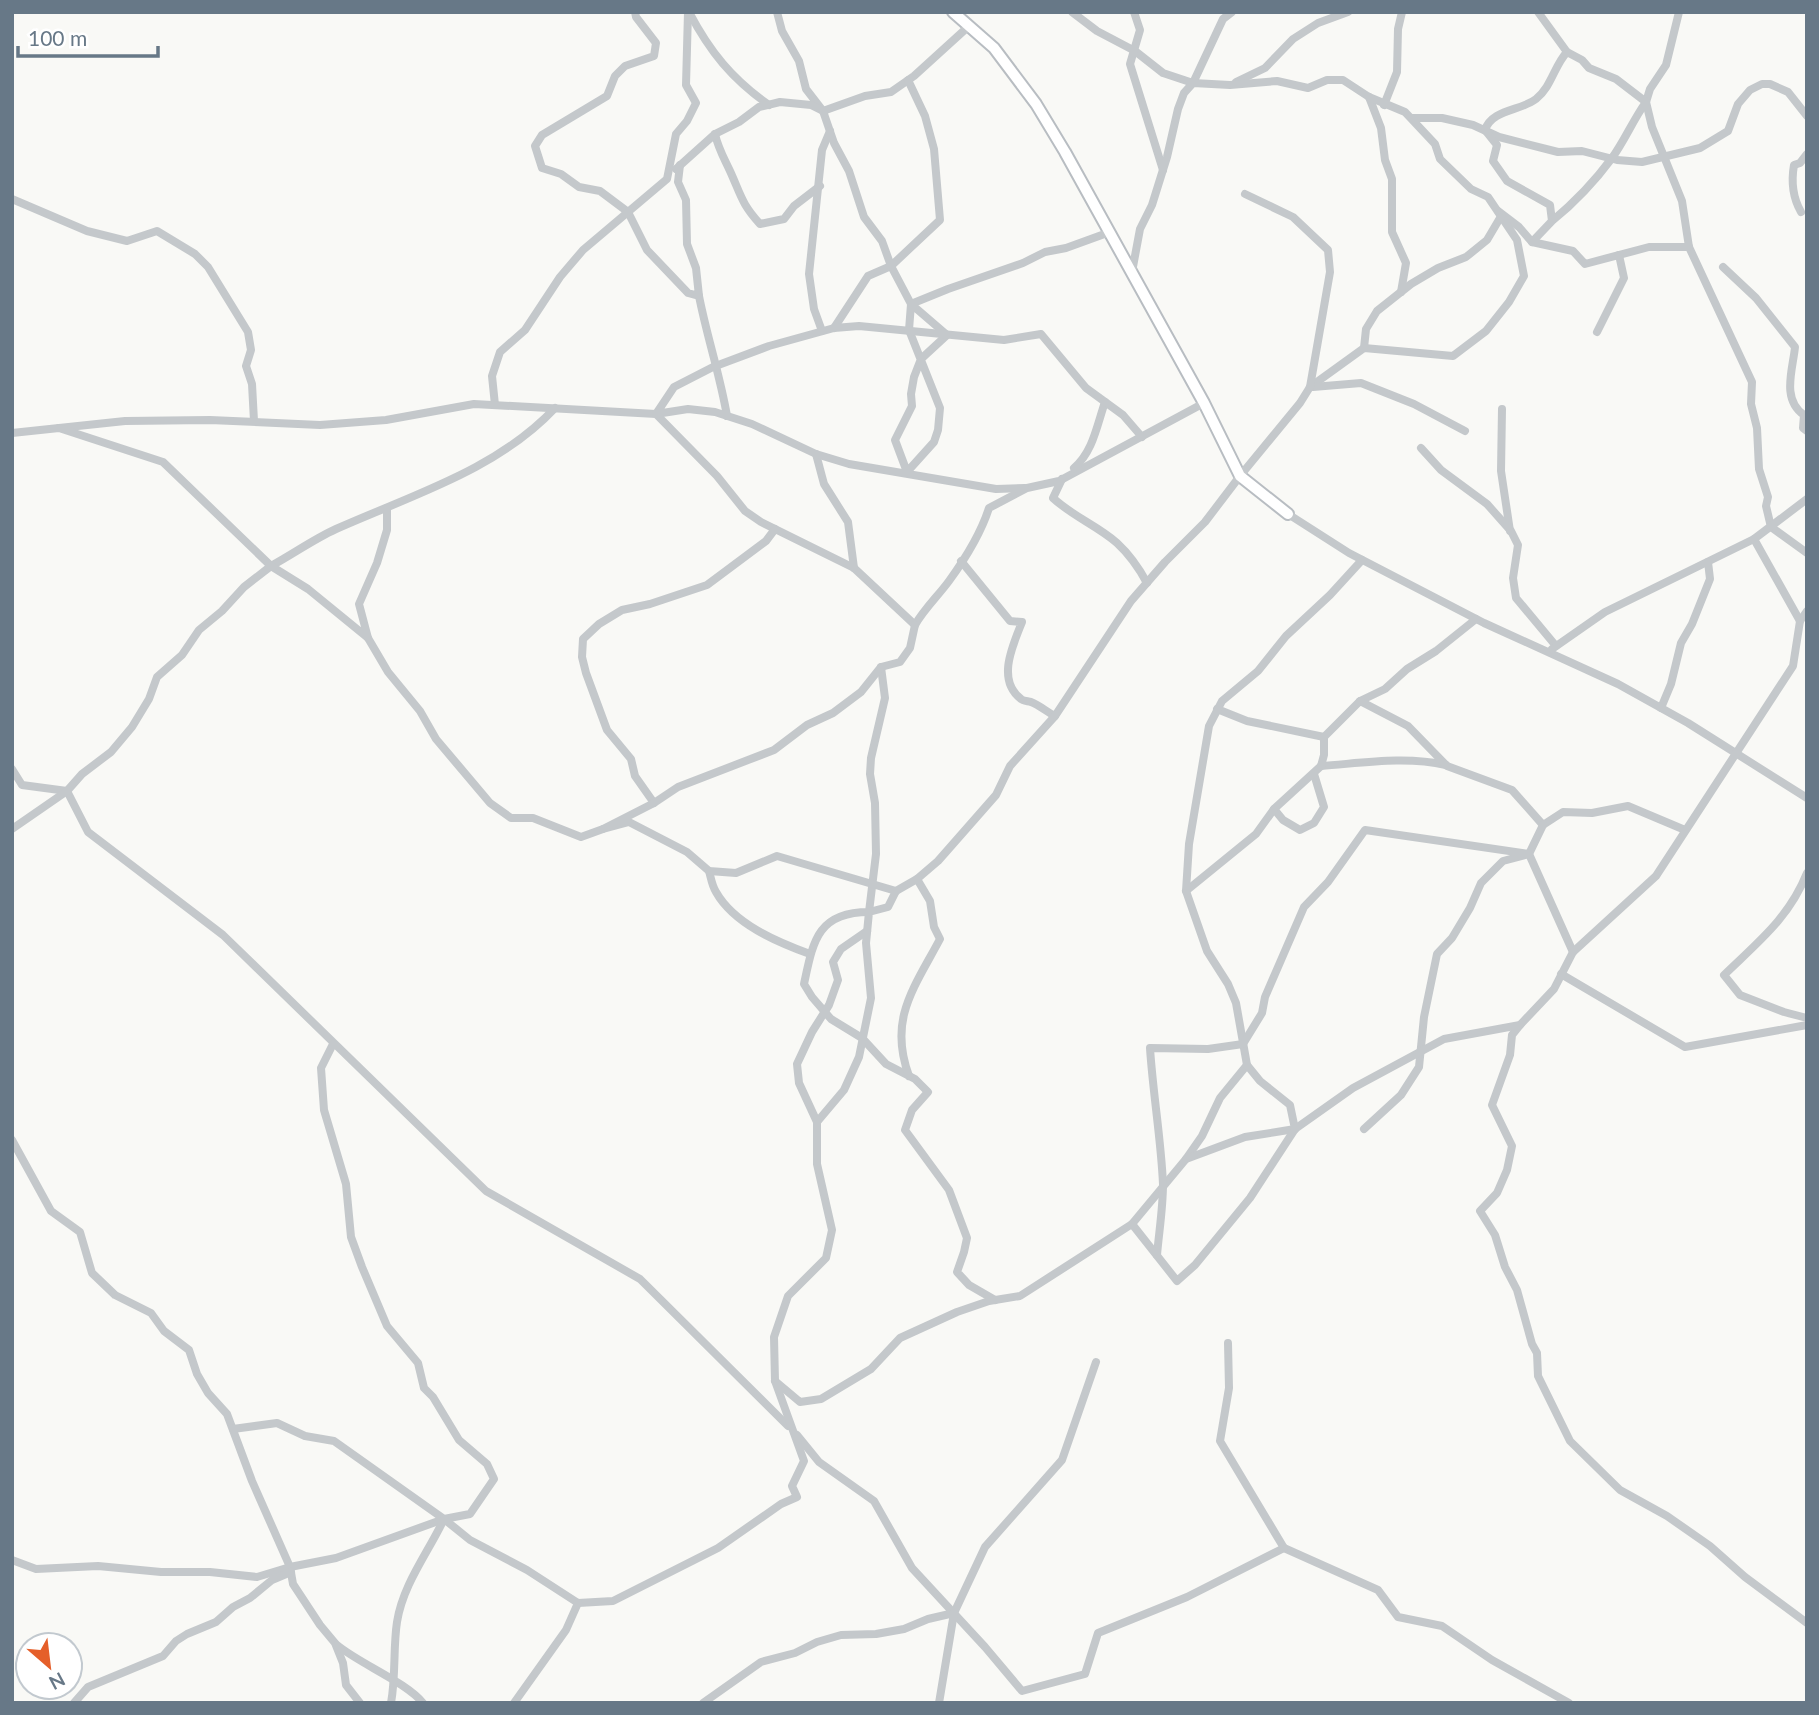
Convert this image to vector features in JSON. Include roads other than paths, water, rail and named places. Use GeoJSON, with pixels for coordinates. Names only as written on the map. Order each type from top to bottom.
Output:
{"type":"FeatureCollection","features":[{"type":"Feature","properties":{"kind":"main road"},"geometry":{"type":"LineString","coordinates":[[953,12],[994,48],[1036,104],[1204,403],[1240,476],[1288,514]]}},
{"type":"Feature","properties":{"kind":"street"},"geometry":{"type":"LineString","coordinates":[[635,12],[656,43],[654,56],[625,66],[615,76],[607,96],[542,135],[535,146],[542,168],[561,174],[579,187],[600,191],[628,212],[647,250],[688,293],[699,296]]}},
{"type":"Feature","properties":{"kind":"street"},"geometry":{"type":"LineString","coordinates":[[667,179],[676,134],[687,121],[696,103],[686,85],[689,12]]}},
{"type":"Feature","properties":{"kind":"street"},"geometry":{"type":"LineString","coordinates":[[689,12],[711,49],[727,69],[743,87],[769,105]]}},
{"type":"Feature","properties":{"kind":"street"},"geometry":{"type":"LineString","coordinates":[[778,12],[782,32],[799,61],[806,89],[823,111],[849,171],[864,217],[882,241],[891,266],[911,304],[947,335]]}},
{"type":"Feature","properties":{"kind":"street"},"geometry":{"type":"LineString","coordinates":[[1072,12],[1097,31],[1135,51],[1163,73],[1193,83],[1230,85],[1277,81],[1308,88],[1327,80],[1343,80],[1369,97],[1405,112],[1412,118],[1435,144],[1440,159],[1471,189],[1488,197],[1517,240],[1524,276],[1509,302],[1486,331],[1453,356],[1364,348],[1310,387]]}},
{"type":"Feature","properties":{"kind":"street"},"geometry":{"type":"LineString","coordinates":[[1134,12],[1140,30],[1130,64],[1163,171]]}},
{"type":"Feature","properties":{"kind":"street"},"geometry":{"type":"LineString","coordinates":[[1132,272],[1140,229],[1152,205],[1163,171],[1184,93],[1193,83],[1223,19],[1232,12]]}},
{"type":"Feature","properties":{"kind":"street"},"geometry":{"type":"LineString","coordinates":[[1230,85],[1265,68],[1293,39],[1318,23],[1348,12]]}},
{"type":"Feature","properties":{"kind":"street"},"geometry":{"type":"LineString","coordinates":[[1384,105],[1397,72],[1398,29],[1402,12]]}},
{"type":"Feature","properties":{"kind":"street"},"geometry":{"type":"LineString","coordinates":[[1538,12],[1567,52],[1582,60],[1589,68],[1616,79],[1646,102],[1652,127],[1682,201],[1689,247],[1752,382],[1751,404],[1757,428],[1759,469],[1768,496],[1766,506],[1771,527],[1807,554]]}},
{"type":"Feature","properties":{"kind":"street"},"geometry":{"type":"LineString","coordinates":[[1532,242],[1573,204],[1612,158],[1666,65],[1679,12]]}},
{"type":"Feature","properties":{"kind":"street"},"geometry":{"type":"LineString","coordinates":[[495,405],[492,376],[500,352],[525,330],[560,277],[583,250],[667,179],[715,134],[739,122],[759,107],[780,102],[811,106],[823,111],[865,96],[891,92],[969,26]]}},
{"type":"Feature","properties":{"kind":"street"},"geometry":{"type":"LineString","coordinates":[[1485,130],[1487,123],[1535,100],[1556,73],[1567,52]]}},
{"type":"Feature","properties":{"kind":"street"},"geometry":{"type":"LineString","coordinates":[[834,328],[868,276],[891,266],[940,220],[934,149],[925,116],[908,80]]}},
{"type":"Feature","properties":{"kind":"street"},"geometry":{"type":"LineString","coordinates":[[1412,118],[1442,118],[1473,125],[1499,137],[1558,152],[1582,151],[1642,162],[1700,148],[1728,131],[1738,104],[1750,90],[1762,84],[1770,84],[1788,92],[1807,116]]}},
{"type":"Feature","properties":{"kind":"street"},"geometry":{"type":"LineString","coordinates":[[1369,97],[1381,128],[1385,159],[1392,179],[1392,232],[1406,263],[1401,292]]}},
{"type":"Feature","properties":{"kind":"street"},"geometry":{"type":"LineString","coordinates":[[1485,130],[1497,145],[1493,160],[1507,181],[1550,205],[1552,221]]}},
{"type":"Feature","properties":{"kind":"street"},"geometry":{"type":"LineString","coordinates":[[822,331],[814,309],[809,275],[822,150],[830,131]]}},
{"type":"Feature","properties":{"kind":"street"},"geometry":{"type":"LineString","coordinates":[[715,134],[719,150],[742,202],[761,224],[784,219],[794,206],[820,186]]}},
{"type":"Feature","properties":{"kind":"street"},"geometry":{"type":"LineString","coordinates":[[1801,212],[1793,198],[1793,170],[1794,165],[1800,163],[1807,154]]}},
{"type":"Feature","properties":{"kind":"street"},"geometry":{"type":"LineString","coordinates":[[680,165],[678,182],[686,200],[687,244],[696,268],[705,329],[718,366],[727,416]]}},
{"type":"Feature","properties":{"kind":"street"},"geometry":{"type":"LineString","coordinates":[[995,1300],[969,1285],[957,1272],[967,1238],[949,1190],[905,1130],[912,1110],[929,1092],[909,1076],[886,1064],[862,1038],[831,1019],[812,997],[804,984],[811,947],[828,922],[849,912],[869,912],[888,906],[896,891],[918,879],[938,861],[996,795],[1010,766],[1055,716],[1131,601],[1205,522],[1310,387],[1330,272],[1328,250],[1293,217],[1245,194]]}},
{"type":"Feature","properties":{"kind":"street"},"geometry":{"type":"LineString","coordinates":[[12,199],[87,231],[127,240],[157,231],[195,254],[221,285],[248,332],[251,350],[246,366],[252,384],[254,421]]}},
{"type":"Feature","properties":{"kind":"street"},"geometry":{"type":"LineString","coordinates":[[1364,348],[1366,329],[1377,312],[1401,292],[1438,268],[1466,257],[1487,240],[1498,214]]}},
{"type":"Feature","properties":{"kind":"street"},"geometry":{"type":"LineString","coordinates":[[1498,214],[1519,227],[1532,242],[1573,251],[1585,264],[1649,247],[1689,247]]}},
{"type":"Feature","properties":{"kind":"street"},"geometry":{"type":"LineString","coordinates":[[911,304],[1023,263],[1045,252],[1066,248],[1110,232]]}},
{"type":"Feature","properties":{"kind":"street"},"geometry":{"type":"LineString","coordinates":[[1597,332],[1624,278],[1619,255]]}},
{"type":"Feature","properties":{"kind":"street"},"geometry":{"type":"LineString","coordinates":[[1723,267],[1756,298],[1796,346],[1789,377],[1791,399],[1798,411],[1804,415],[1803,428],[1807,431]]}},
{"type":"Feature","properties":{"kind":"street"},"geometry":{"type":"LineString","coordinates":[[907,472],[934,442],[940,408],[909,330],[911,304]]}},
{"type":"Feature","properties":{"kind":"street"},"geometry":{"type":"LineString","coordinates":[[656,414],[674,387],[769,346],[834,328],[859,326],[1004,340],[1041,334],[1086,388],[1123,415],[1142,437]]}},
{"type":"Feature","properties":{"kind":"street"},"geometry":{"type":"LineString","coordinates":[[907,472],[895,440],[912,406],[914,377],[921,359],[947,335]]}},
{"type":"Feature","properties":{"kind":"street"},"geometry":{"type":"LineString","coordinates":[[1310,387],[1361,383],[1414,404],[1465,431]]}},
{"type":"Feature","properties":{"kind":"street"},"geometry":{"type":"LineString","coordinates":[[1105,402],[1092,444],[1083,460],[1059,481],[1053,498],[1066,511],[1115,541],[1131,558],[1147,583]]}},
{"type":"Feature","properties":{"kind":"street"},"geometry":{"type":"LineString","coordinates":[[12,433],[125,421],[254,421],[320,425],[386,420],[474,404],[656,414],[688,409],[752,424],[816,454],[849,464],[996,489],[1027,488],[1059,481],[1204,403]]}},
{"type":"Feature","properties":{"kind":"street"},"geometry":{"type":"LineString","coordinates":[[12,829],[67,791],[82,774],[111,752],[132,727],[149,699],[157,677],[183,655],[199,630],[222,611],[244,587],[271,566],[333,530],[476,468],[536,429],[555,408]]}},
{"type":"Feature","properties":{"kind":"street"},"geometry":{"type":"LineString","coordinates":[[1502,409],[1500,471],[1511,531]]}},
{"type":"Feature","properties":{"kind":"street"},"geometry":{"type":"LineString","coordinates":[[656,414],[717,476],[745,511],[854,568],[915,625]]}},
{"type":"Feature","properties":{"kind":"street"},"geometry":{"type":"LineString","coordinates":[[59,428],[163,462],[271,566],[308,589],[368,638]]}},
{"type":"Feature","properties":{"kind":"street"},"geometry":{"type":"LineString","coordinates":[[1421,448],[1441,470],[1488,504],[1511,531],[1518,545],[1513,579],[1516,598],[1556,646]]}},
{"type":"Feature","properties":{"kind":"street"},"geometry":{"type":"LineString","coordinates":[[816,454],[824,484],[848,522],[854,568]]}},
{"type":"Feature","properties":{"kind":"street"},"geometry":{"type":"LineString","coordinates":[[603,829],[654,803],[678,787],[774,750],[861,692],[881,667],[900,662],[910,648],[915,625],[961,561],[983,526],[989,508],[1027,488]]}},
{"type":"Feature","properties":{"kind":"street"},"geometry":{"type":"LineString","coordinates":[[1546,653],[1605,612],[1754,539],[1807,499]]}},
{"type":"Feature","properties":{"kind":"street"},"geometry":{"type":"LineString","coordinates":[[387,508],[387,530],[377,563],[359,604],[368,638],[388,672],[420,711],[436,739],[490,803],[511,818],[533,818],[581,837],[629,822],[687,852],[709,871],[715,891],[729,910],[766,936],[810,954]]}},
{"type":"Feature","properties":{"kind":"street"},"geometry":{"type":"LineString","coordinates":[[1288,514],[1362,559],[1476,619],[1618,684],[1807,798]]}},
{"type":"Feature","properties":{"kind":"street"},"geometry":{"type":"LineString","coordinates":[[654,803],[635,776],[631,759],[607,730],[603,721],[582,657],[583,639],[599,624],[622,610],[650,604],[707,584],[766,541],[775,529]]}},
{"type":"Feature","properties":{"kind":"street"},"geometry":{"type":"LineString","coordinates":[[1754,539],[1800,621]]}},
{"type":"Feature","properties":{"kind":"street"},"geometry":{"type":"LineString","coordinates":[[1295,1129],[1290,1105],[1259,1081],[1247,1065],[1236,1003],[1228,984],[1207,951],[1186,891],[1189,844],[1198,779],[1209,726],[1217,709],[1222,701],[1258,671],[1286,636],[1330,595],[1362,559]]}},
{"type":"Feature","properties":{"kind":"street"},"geometry":{"type":"LineString","coordinates":[[961,561],[998,609],[1010,621],[1022,622],[1008,667],[1007,677],[1013,689],[1021,700],[1055,716]]}},
{"type":"Feature","properties":{"kind":"street"},"geometry":{"type":"LineString","coordinates":[[1661,709],[1671,684],[1681,643],[1692,624],[1710,579],[1708,562]]}},
{"type":"Feature","properties":{"kind":"street"},"geometry":{"type":"LineString","coordinates":[[1807,611],[1800,621],[1793,666],[1656,876],[1573,952],[1554,989],[1512,1035],[1510,1055],[1492,1105],[1512,1146],[1510,1158],[1497,1193],[1479,1211],[1495,1235],[1505,1267],[1517,1290],[1532,1345],[1537,1353],[1538,1377],[1570,1441],[1620,1490],[1667,1516],[1710,1546],[1745,1577],[1807,1623]]}},
{"type":"Feature","properties":{"kind":"street"},"geometry":{"type":"LineString","coordinates":[[1186,891],[1256,834],[1274,809],[1314,774],[1321,766],[1324,755],[1324,737],[1360,701],[1385,689],[1407,669],[1436,651],[1476,619]]}},
{"type":"Feature","properties":{"kind":"street"},"geometry":{"type":"LineString","coordinates":[[817,1122],[844,1090],[859,1057],[871,998],[867,967],[867,931],[876,827],[870,774],[871,758],[885,698],[881,667]]}},
{"type":"Feature","properties":{"kind":"street"},"geometry":{"type":"LineString","coordinates":[[1360,701],[1408,726],[1447,766]]}},
{"type":"Feature","properties":{"kind":"street"},"geometry":{"type":"LineString","coordinates":[[1217,709],[1247,721],[1324,737]]}},
{"type":"Feature","properties":{"kind":"street"},"geometry":{"type":"LineString","coordinates":[[1321,766],[1422,760],[1447,766],[1512,790],[1543,825]]}},
{"type":"Feature","properties":{"kind":"street"},"geometry":{"type":"LineString","coordinates":[[12,769],[22,785],[67,791]]}},
{"type":"Feature","properties":{"kind":"street"},"geometry":{"type":"LineString","coordinates":[[1274,809],[1283,820],[1300,830],[1314,823],[1324,807],[1314,774]]}},
{"type":"Feature","properties":{"kind":"street"},"geometry":{"type":"LineString","coordinates":[[67,791],[88,832],[223,935],[486,1191],[640,1279],[790,1427],[819,1462],[874,1501],[912,1568],[1022,1691],[1085,1674],[1098,1633],[1187,1597],[1284,1548]]}},
{"type":"Feature","properties":{"kind":"street"},"geometry":{"type":"LineString","coordinates":[[1573,952],[1530,854],[1543,825],[1563,811],[1592,813],[1628,806],[1685,831]]}},
{"type":"Feature","properties":{"kind":"street"},"geometry":{"type":"LineString","coordinates":[[1243,1044],[1262,1013],[1265,996],[1304,907],[1328,882],[1365,830],[1530,854]]}},
{"type":"Feature","properties":{"kind":"street"},"geometry":{"type":"LineString","coordinates":[[1364,1129],[1401,1095],[1419,1067],[1424,1017],[1437,954],[1452,938],[1480,883],[1503,861],[1530,854]]}},
{"type":"Feature","properties":{"kind":"street"},"geometry":{"type":"LineString","coordinates":[[709,871],[736,873],[777,856],[896,891]]}},
{"type":"Feature","properties":{"kind":"street"},"geometry":{"type":"LineString","coordinates":[[1807,873],[1788,912],[1724,975],[1740,995],[1807,1018]]}},
{"type":"Feature","properties":{"kind":"street"},"geometry":{"type":"LineString","coordinates":[[909,1076],[901,1055],[900,1024],[915,986],[940,939],[934,927],[930,901],[918,879]]}},
{"type":"Feature","properties":{"kind":"street"},"geometry":{"type":"LineString","coordinates":[[233,1429],[277,1423],[306,1436],[334,1441],[470,1540],[527,1570],[578,1603],[613,1601],[647,1585],[718,1548],[781,1504],[797,1497],[792,1486],[804,1461],[775,1381],[774,1337],[788,1297],[826,1258],[832,1230],[817,1164],[817,1122],[799,1083],[797,1064],[838,981],[833,962],[841,949],[867,931]]}},
{"type":"Feature","properties":{"kind":"street"},"geometry":{"type":"LineString","coordinates":[[1562,974],[1685,1047],[1807,1025]]}},
{"type":"Feature","properties":{"kind":"street"},"geometry":{"type":"LineString","coordinates":[[1132,1224],[1177,1281],[1195,1265],[1250,1198],[1295,1129],[1353,1088],[1444,1039],[1520,1025]]}},
{"type":"Feature","properties":{"kind":"street"},"geometry":{"type":"LineString","coordinates":[[12,1560],[36,1569],[98,1566],[257,1577],[335,1558],[444,1519],[470,1514],[494,1479],[487,1464],[459,1440],[433,1397],[424,1388],[418,1363],[387,1326],[362,1267],[351,1237],[346,1184],[324,1110],[321,1068],[333,1044]]}},
{"type":"Feature","properties":{"kind":"street"},"geometry":{"type":"LineString","coordinates":[[1157,1255],[1163,1189],[1161,1144],[1150,1048],[1208,1048],[1243,1044]]}},
{"type":"Feature","properties":{"kind":"street"},"geometry":{"type":"LineString","coordinates":[[775,1381],[800,1402],[821,1399],[871,1369],[900,1338],[957,1311],[1020,1296],[1132,1224],[1186,1159],[1202,1136],[1220,1098],[1247,1065]]}},
{"type":"Feature","properties":{"kind":"street"},"geometry":{"type":"LineString","coordinates":[[1186,1159],[1245,1137],[1295,1129]]}},
{"type":"Feature","properties":{"kind":"street"},"geometry":{"type":"LineString","coordinates":[[13,1141],[51,1211],[80,1232],[92,1273],[115,1294],[151,1313],[164,1331],[189,1350],[197,1374],[208,1393],[227,1414],[251,1481],[290,1569],[293,1584],[320,1625],[352,1658],[423,1703]]}},
{"type":"Feature","properties":{"kind":"street"},"geometry":{"type":"LineString","coordinates":[[1228,1343],[1229,1388],[1220,1441],[1284,1548],[1378,1590],[1398,1617],[1442,1626],[1492,1660],[1569,1703]]}},
{"type":"Feature","properties":{"kind":"street"},"geometry":{"type":"LineString","coordinates":[[939,1703],[954,1613],[985,1547],[1062,1460],[1096,1362]]}},
{"type":"Feature","properties":{"kind":"street"},"geometry":{"type":"LineString","coordinates":[[391,1703],[397,1623],[405,1592],[444,1519]]}},
{"type":"Feature","properties":{"kind":"street"},"geometry":{"type":"LineString","coordinates":[[74,1703],[88,1688],[134,1670],[141,1663],[163,1656],[176,1641],[216,1622],[233,1607],[290,1569]]}},
{"type":"Feature","properties":{"kind":"street"},"geometry":{"type":"LineString","coordinates":[[514,1703],[566,1630],[578,1603]]}},
{"type":"Feature","properties":{"kind":"street"},"geometry":{"type":"LineString","coordinates":[[703,1703],[761,1662],[795,1653],[841,1634],[876,1634],[904,1629],[928,1619],[954,1613]]}},
{"type":"Feature","properties":{"kind":"street"},"geometry":{"type":"LineString","coordinates":[[335,1643],[343,1662],[346,1685],[360,1703]]}}]}
